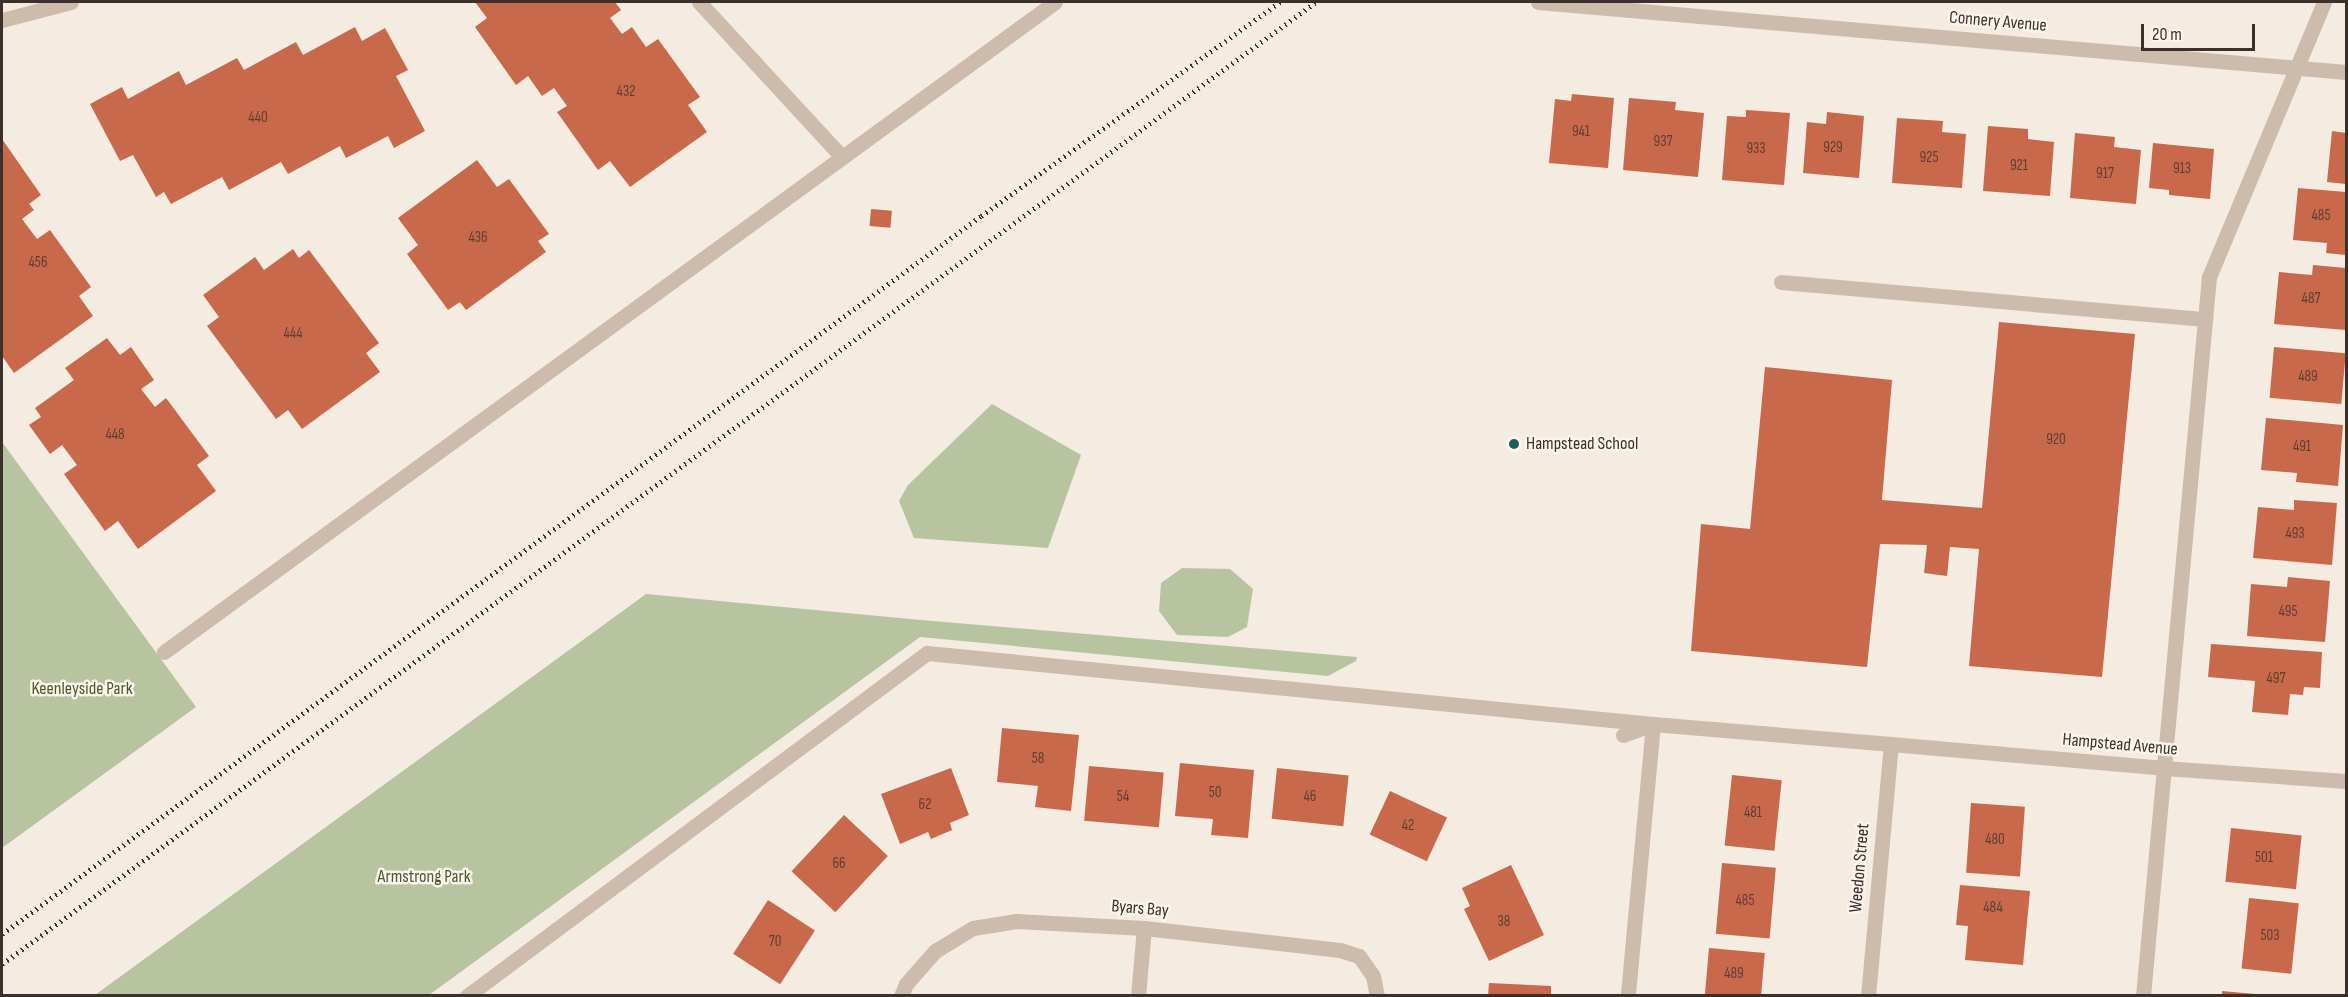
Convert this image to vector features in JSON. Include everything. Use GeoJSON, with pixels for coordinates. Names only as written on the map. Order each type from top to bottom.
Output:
{"type":"FeatureCollection","features":[{"type":"Feature","properties":{"kind":"street"},"geometry":{"type":"LineString","coordinates":[[2,20],[71,2]]}},
{"type":"Feature","properties":{"kind":"street"},"geometry":{"type":"LineString","coordinates":[[699,2],[841,156]]}},
{"type":"Feature","properties":{"kind":"street"},"geometry":{"type":"LineString","coordinates":[[164,652],[1055,2]]}},
{"type":"Feature","properties":{"kind":"street","name":"Connery Avenue"},"geometry":{"type":"LineString","coordinates":[[1538,2],[2346,72]]}},
{"type":"Feature","properties":{"kind":"street"},"geometry":{"type":"LineString","coordinates":[[2143,996],[2209,277],[2324,2]]}},
{"type":"Feature","properties":{"kind":"street"},"geometry":{"type":"LineString","coordinates":[[1781,282],[2205,318]]}},
{"type":"Feature","properties":{"kind":"street","name":"Hampstead Avenue"},"geometry":{"type":"LineString","coordinates":[[467,996],[927,653],[1653,724],[2164,768],[2346,781]]}},
{"type":"Feature","properties":{"kind":"street"},"geometry":{"type":"LineString","coordinates":[[1623,735],[1653,724],[1628,996]]}},
{"type":"Feature","properties":{"kind":"street","name":"Weedon Street"},"geometry":{"type":"LineString","coordinates":[[1868,996],[1891,744]]}},
{"type":"Feature","properties":{"kind":"street","name":"Byars Bay"},"geometry":{"type":"LineString","coordinates":[[901,996],[906,984],[935,951],[973,928],[1016,921],[1144,928],[1340,950],[1359,956],[1373,976],[1377,996]]}},
{"type":"Feature","properties":{"kind":"street"},"geometry":{"type":"LineString","coordinates":[[1138,996],[1144,928]]}},
{"type":"Feature","properties":{"kind":"green space"},"geometry":{"type":"Polygon","coordinates":[[[992,404],[1081,455],[1048,548],[914,538],[899,501],[908,485],[992,404]]]}},
{"type":"Feature","properties":{"kind":"green space","name":"Keenleyside Park"},"geometry":{"type":"Polygon","coordinates":[[[2,442],[196,707],[2,848],[2,442]]]}},
{"type":"Feature","properties":{"kind":"green space"},"geometry":{"type":"Polygon","coordinates":[[[1182,568],[1230,569],[1253,589],[1247,627],[1228,637],[1177,635],[1159,611],[1161,583],[1182,568]]]}},
{"type":"Feature","properties":{"kind":"green space","name":"Armstrong Park"},"geometry":{"type":"Polygon","coordinates":[[[646,594],[1357,657],[1356,661],[1328,676],[920,637],[429,995],[95,995],[646,594]]]}},
{"type":"Feature","properties":{"kind":"building"},"geometry":{"type":"Polygon","coordinates":[[[475,2],[615,2],[621,10],[610,18],[622,34],[632,27],[646,47],[658,39],[700,97],[688,105],[707,132],[630,187],[610,161],[598,170],[557,112],[567,106],[554,88],[542,96],[528,76],[516,85],[475,27],[487,18],[475,2]]]}},
{"type":"Feature","properties":{"kind":"building"},"geometry":{"type":"Polygon","coordinates":[[[355,27],[362,41],[385,28],[408,70],[396,76],[425,131],[394,148],[388,136],[346,158],[340,146],[288,174],[281,162],[229,190],[222,177],[171,204],[164,192],[156,197],[133,155],[120,161],[90,104],[122,87],[128,99],[179,71],[186,85],[237,58],[244,70],[296,42],[303,55],[355,27]]]}},
{"type":"Feature","properties":{"kind":"building"},"geometry":{"type":"Polygon","coordinates":[[[1572,94],[1614,98],[1608,168],[1549,163],[1555,99],[1571,101],[1572,94]]]}},
{"type":"Feature","properties":{"kind":"building"},"geometry":{"type":"Polygon","coordinates":[[[1629,98],[1676,102],[1675,110],[1704,113],[1698,177],[1623,170],[1629,98]]]}},
{"type":"Feature","properties":{"kind":"building"},"geometry":{"type":"Polygon","coordinates":[[[1746,110],[1790,113],[1784,185],[1722,180],[1727,116],[1746,117],[1746,110]]]}},
{"type":"Feature","properties":{"kind":"building"},"geometry":{"type":"Polygon","coordinates":[[[1827,112],[1864,116],[1859,178],[1803,173],[1807,122],[1826,124],[1827,112]]]}},
{"type":"Feature","properties":{"kind":"building"},"geometry":{"type":"Polygon","coordinates":[[[1897,118],[1943,121],[1942,132],[1966,134],[1962,188],[1892,183],[1897,118]]]}},
{"type":"Feature","properties":{"kind":"building"},"geometry":{"type":"Polygon","coordinates":[[[1988,126],[2028,129],[2028,139],[2054,142],[2050,196],[1983,191],[1988,126]]]}},
{"type":"Feature","properties":{"kind":"building"},"geometry":{"type":"Polygon","coordinates":[[[2332,131],[2346,133],[2346,184],[2327,182],[2332,131]]]}},
{"type":"Feature","properties":{"kind":"building"},"geometry":{"type":"Polygon","coordinates":[[[2075,133],[2115,137],[2114,147],[2141,150],[2136,204],[2070,198],[2075,133]]]}},
{"type":"Feature","properties":{"kind":"building"},"geometry":{"type":"Polygon","coordinates":[[[2,139],[41,195],[29,204],[34,210],[22,219],[37,239],[50,230],[91,287],[79,296],[93,316],[14,373],[2,356],[2,139]]]}},
{"type":"Feature","properties":{"kind":"building"},"geometry":{"type":"Polygon","coordinates":[[[2153,143],[2214,149],[2210,199],[2169,195],[2169,190],[2149,188],[2153,143]]]}},
{"type":"Feature","properties":{"kind":"building"},"geometry":{"type":"Polygon","coordinates":[[[477,160],[497,187],[509,179],[549,234],[538,241],[546,252],[466,310],[460,302],[448,310],[407,254],[418,245],[398,218],[477,160]]]}},
{"type":"Feature","properties":{"kind":"building"},"geometry":{"type":"Polygon","coordinates":[[[2298,188],[2346,192],[2346,255],[2326,253],[2327,243],[2293,240],[2298,188]]]}},
{"type":"Feature","properties":{"kind":"building"},"geometry":{"type":"Polygon","coordinates":[[[871,209],[892,211],[890,228],[870,226],[871,209]]]}},
{"type":"Feature","properties":{"kind":"building"},"geometry":{"type":"Polygon","coordinates":[[[293,249],[299,258],[309,250],[379,343],[366,353],[380,372],[302,429],[288,410],[276,419],[207,326],[219,317],[203,295],[255,257],[264,270],[293,249]]]}},
{"type":"Feature","properties":{"kind":"building"},"geometry":{"type":"Polygon","coordinates":[[[2313,265],[2346,268],[2346,330],[2274,324],[2279,272],[2312,275],[2313,265]]]}},
{"type":"Feature","properties":{"kind":"building"},"geometry":{"type":"Polygon","coordinates":[[[1999,322],[2135,334],[2102,677],[1969,666],[1979,549],[1950,547],[1947,576],[1924,573],[1927,545],[1880,544],[1867,667],[1691,651],[1701,524],[1750,529],[1765,367],[1892,380],[1882,500],[1982,508],[1999,322]]]}},
{"type":"Feature","properties":{"kind":"building"},"geometry":{"type":"Polygon","coordinates":[[[107,338],[120,355],[131,347],[154,380],[141,389],[155,407],[166,398],[209,456],[197,465],[216,491],[138,549],[118,521],[105,531],[64,474],[77,465],[62,445],[50,454],[29,425],[41,417],[35,408],[74,380],[65,368],[107,338]]]}},
{"type":"Feature","properties":{"kind":"building"},"geometry":{"type":"Polygon","coordinates":[[[2274,347],[2346,353],[2341,404],[2270,398],[2274,347]]]}},
{"type":"Feature","properties":{"kind":"building"},"geometry":{"type":"Polygon","coordinates":[[[2266,418],[2343,425],[2338,486],[2296,482],[2297,473],[2261,470],[2266,418]]]}},
{"type":"Feature","properties":{"kind":"building"},"geometry":{"type":"Polygon","coordinates":[[[2294,500],[2337,503],[2332,565],[2253,558],[2258,507],[2294,510],[2294,500]]]}},
{"type":"Feature","properties":{"kind":"building"},"geometry":{"type":"Polygon","coordinates":[[[2288,577],[2330,581],[2325,642],[2247,636],[2251,584],[2287,587],[2288,577]]]}},
{"type":"Feature","properties":{"kind":"building"},"geometry":{"type":"Polygon","coordinates":[[[2211,644],[2322,652],[2320,688],[2304,687],[2303,695],[2290,694],[2288,715],[2252,712],[2255,681],[2208,677],[2211,644]]]}},
{"type":"Feature","properties":{"kind":"building"},"geometry":{"type":"Polygon","coordinates":[[[1002,728],[1079,735],[1071,811],[1035,807],[1038,786],[997,782],[1002,728]]]}},
{"type":"Feature","properties":{"kind":"building"},"geometry":{"type":"Polygon","coordinates":[[[1180,763],[1254,770],[1248,838],[1211,835],[1213,819],[1175,816],[1180,763]]]}},
{"type":"Feature","properties":{"kind":"building"},"geometry":{"type":"Polygon","coordinates":[[[1089,766],[1164,773],[1159,827],[1084,821],[1089,766]]]}},
{"type":"Feature","properties":{"kind":"building"},"geometry":{"type":"Polygon","coordinates":[[[951,768],[969,815],[950,823],[952,830],[931,839],[928,832],[900,844],[881,794],[951,768]]]}},
{"type":"Feature","properties":{"kind":"building"},"geometry":{"type":"Polygon","coordinates":[[[1277,768],[1349,776],[1343,826],[1272,819],[1277,768]]]}},
{"type":"Feature","properties":{"kind":"building"},"geometry":{"type":"Polygon","coordinates":[[[1732,775],[1782,780],[1774,851],[1725,846],[1732,775]]]}},
{"type":"Feature","properties":{"kind":"building"},"geometry":{"type":"Polygon","coordinates":[[[1390,791],[1447,818],[1427,861],[1370,835],[1390,791]]]}},
{"type":"Feature","properties":{"kind":"building"},"geometry":{"type":"Polygon","coordinates":[[[1971,803],[2025,807],[2020,877],[1966,873],[1971,803]]]}},
{"type":"Feature","properties":{"kind":"building"},"geometry":{"type":"Polygon","coordinates":[[[844,815],[888,856],[835,912],[791,871],[844,815]]]}},
{"type":"Feature","properties":{"kind":"building"},"geometry":{"type":"Polygon","coordinates":[[[2231,828],[2302,835],[2296,889],[2225,882],[2231,828]]]}},
{"type":"Feature","properties":{"kind":"building"},"geometry":{"type":"Polygon","coordinates":[[[1722,863],[1776,868],[1770,938],[1716,934],[1722,863]]]}},
{"type":"Feature","properties":{"kind":"building"},"geometry":{"type":"Polygon","coordinates":[[[1511,865],[1544,935],[1489,961],[1464,909],[1470,906],[1462,888],[1511,865]]]}},
{"type":"Feature","properties":{"kind":"building"},"geometry":{"type":"Polygon","coordinates":[[[1960,885],[2030,891],[2023,965],[1965,960],[1968,926],[1956,925],[1960,885]]]}},
{"type":"Feature","properties":{"kind":"building"},"geometry":{"type":"Polygon","coordinates":[[[2249,898],[2299,903],[2291,974],[2242,969],[2249,898]]]}},
{"type":"Feature","properties":{"kind":"building"},"geometry":{"type":"Polygon","coordinates":[[[768,900],[815,930],[780,984],[733,954],[768,900]]]}},
{"type":"Feature","properties":{"kind":"building"},"geometry":{"type":"Polygon","coordinates":[[[1709,948],[1765,953],[1761,996],[1705,996],[1709,948]]]}},
{"type":"Feature","properties":{"kind":"building"},"geometry":{"type":"Polygon","coordinates":[[[1489,983],[1551,986],[1551,996],[1488,996],[1489,983]]]}},
{"type":"Feature","properties":{"kind":"building"},"geometry":{"type":"Polygon","coordinates":[[[2222,991],[2255,994],[2255,996],[2222,996],[2222,991]]]}},
{"type":"Feature","properties":{"kind":"railway"},"geometry":{"type":"LineString","coordinates":[[2,934],[981,216],[1280,2]]}},
{"type":"Feature","properties":{"kind":"railway"},"geometry":{"type":"LineString","coordinates":[[2,964],[1316,2]]}},
{"type":"Feature","properties":{"kind":"place","name":"Hampstead School"},"geometry":{"type":"Point","coordinates":[1514,444]}}]}
